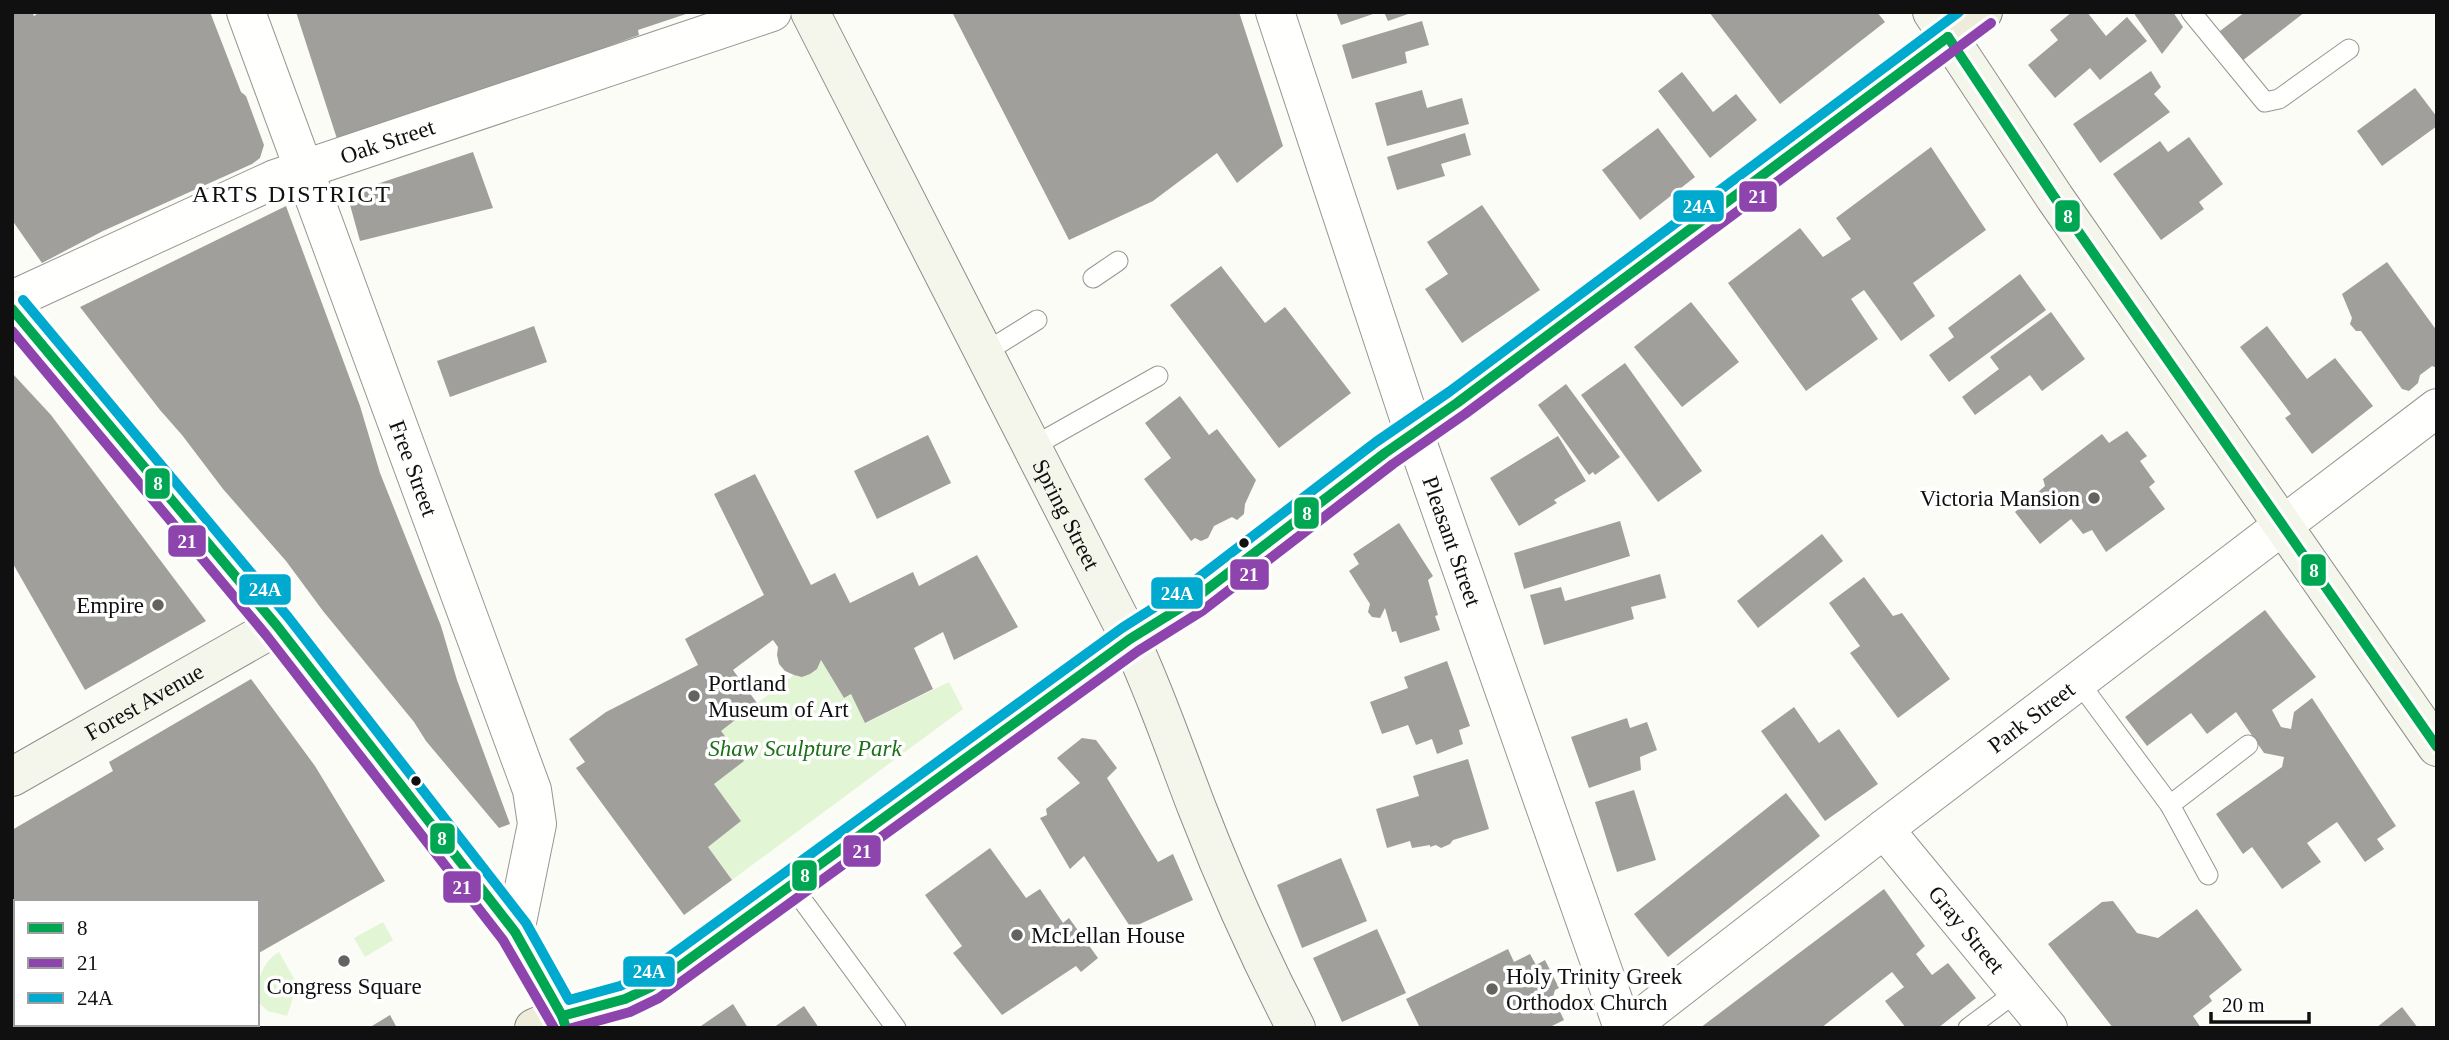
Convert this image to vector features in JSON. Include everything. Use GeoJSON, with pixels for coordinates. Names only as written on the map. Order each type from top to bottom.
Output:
{"type":"FeatureCollection","features":[{"type":"Feature","properties":{"kind":"main road"},"geometry":{"type":"LineString","coordinates":[[554,1024],[651,987],[1130,639],[1193,600],[1414,433],[1940,25],[1983,12]]}},
{"type":"Feature","properties":{"kind":"street","name":"Free Street"},"geometry":{"type":"LineString","coordinates":[[246,12],[533,790],[537,824],[515,932]]}},
{"type":"Feature","properties":{"kind":"street","name":"Oak Street"},"geometry":{"type":"LineString","coordinates":[[12,300],[275,179],[772,12]]}},
{"type":"Feature","properties":{"kind":"street","name":"Spring Street"},"geometry":{"type":"LineString","coordinates":[[810,12],[1130,639],[1160,707],[1231,891],[1296,1028]]}},
{"type":"Feature","properties":{"kind":"street","name":"Pleasant Street"},"geometry":{"type":"LineString","coordinates":[[1275,12],[1414,433],[1625,1028]]}},
{"type":"Feature","properties":{"kind":"street"},"geometry":{"type":"LineString","coordinates":[[1940,25],[2055,198],[2437,747]]}},
{"type":"Feature","properties":{"kind":"street"},"geometry":{"type":"LineString","coordinates":[[12,309],[277,626],[515,932],[554,1024]]}},
{"type":"Feature","properties":{"kind":"street","name":"Park Street"},"geometry":{"type":"LineString","coordinates":[[1625,1028],[2281,525],[2432,422]]}},
{"type":"Feature","properties":{"kind":"street","name":"Forest Avenue"},"geometry":{"type":"LineString","coordinates":[[12,777],[277,626]]}},
{"type":"Feature","properties":{"kind":"street","name":"Gray Street"},"geometry":{"type":"LineString","coordinates":[[1884,829],[2048,1028]]}},
{"type":"Feature","properties":{"kind":"lane"},"geometry":{"type":"LineString","coordinates":[[2191,12],[2265,102],[2279,99],[2349,49]]}},
{"type":"Feature","properties":{"kind":"lane"},"geometry":{"type":"LineString","coordinates":[[1093,278],[1118,261]]}},
{"type":"Feature","properties":{"kind":"lane"},"geometry":{"type":"LineString","coordinates":[[984,353],[1037,320]]}},
{"type":"Feature","properties":{"kind":"lane"},"geometry":{"type":"LineString","coordinates":[[1032,447],[1158,376]]}},
{"type":"Feature","properties":{"kind":"lane"},"geometry":{"type":"LineString","coordinates":[[2078,681],[2171,805],[2208,875]]}},
{"type":"Feature","properties":{"kind":"lane"},"geometry":{"type":"LineString","coordinates":[[2171,805],[2248,745]]}},
{"type":"Feature","properties":{"kind":"lane"},"geometry":{"type":"LineString","coordinates":[[792,886],[896,1028]]}},
{"type":"Feature","properties":{"kind":"lane"},"geometry":{"type":"LineString","coordinates":[[1968,1028],[2019,990]]}},
{"type":"Feature","properties":{"kind":"green space","name":"Shaw Sculpture Park"},"geometry":{"type":"Polygon","coordinates":[[[821,660],[844,698],[851,694],[866,723],[949,682],[963,709],[732,880],[708,847],[741,821],[714,784],[721,731],[794,675],[807,675],[813,671],[821,660]]]}},
{"type":"Feature","properties":{"kind":"green space"},"geometry":{"type":"Polygon","coordinates":[[[383,922],[393,940],[365,957],[354,938],[383,922]]]}},
{"type":"Feature","properties":{"kind":"green space"},"geometry":{"type":"Polygon","coordinates":[[[279,952],[302,993],[293,998],[287,1016],[268,1011],[259,1003],[259,983],[268,961],[279,952]]]}},
{"type":"Feature","properties":{"kind":"building"},"geometry":{"type":"Polygon","coordinates":[[[12,12],[32,12],[34,16],[40,12],[210,12],[264,145],[260,158],[103,231],[42,263],[12,220],[12,12]]]}},
{"type":"Feature","properties":{"kind":"building"},"geometry":{"type":"Polygon","coordinates":[[[296,12],[689,13],[638,30],[639,35],[339,145],[296,12]]]}},
{"type":"Feature","properties":{"kind":"building"},"geometry":{"type":"Polygon","coordinates":[[[952,12],[1239,12],[1283,146],[1237,183],[1217,153],[1153,201],[1069,240],[952,12]]]}},
{"type":"Feature","properties":{"kind":"building"},"geometry":{"type":"Polygon","coordinates":[[[1336,12],[1376,12],[1376,13],[1341,25],[1336,12]]]}},
{"type":"Feature","properties":{"kind":"building"},"geometry":{"type":"Polygon","coordinates":[[[1384,12],[1411,12],[1411,13],[1388,21],[1384,12]]]}},
{"type":"Feature","properties":{"kind":"building"},"geometry":{"type":"Polygon","coordinates":[[[1709,12],[1877,12],[1885,22],[1780,104],[1709,12]]]}},
{"type":"Feature","properties":{"kind":"building"},"geometry":{"type":"Polygon","coordinates":[[[2072,12],[2087,12],[2106,36],[2127,17],[2147,41],[2100,80],[2090,68],[2055,98],[2028,65],[2058,40],[2050,30],[2072,12]]]}},
{"type":"Feature","properties":{"kind":"building"},"geometry":{"type":"Polygon","coordinates":[[[2133,12],[2173,12],[2183,27],[2162,54],[2133,12]]]}},
{"type":"Feature","properties":{"kind":"building"},"geometry":{"type":"Polygon","coordinates":[[[2245,12],[2305,12],[2242,61],[2220,31],[2245,12]]]}},
{"type":"Feature","properties":{"kind":"building"},"geometry":{"type":"Polygon","coordinates":[[[1422,21],[1429,45],[1405,52],[1407,63],[1352,79],[1342,45],[1422,21]]]}},
{"type":"Feature","properties":{"kind":"building"},"geometry":{"type":"Polygon","coordinates":[[[2151,71],[2161,87],[2154,94],[2170,112],[2100,163],[2073,124],[2151,71]]]}},
{"type":"Feature","properties":{"kind":"building"},"geometry":{"type":"Polygon","coordinates":[[[1682,72],[1713,112],[1736,94],[1757,120],[1710,158],[1658,91],[1682,72]]]}},
{"type":"Feature","properties":{"kind":"building"},"geometry":{"type":"Polygon","coordinates":[[[2415,88],[2437,117],[2437,126],[2382,166],[2357,131],[2415,88]]]}},
{"type":"Feature","properties":{"kind":"building"},"geometry":{"type":"Polygon","coordinates":[[[1422,90],[1427,108],[1462,98],[1469,124],[1387,146],[1375,103],[1422,90]]]}},
{"type":"Feature","properties":{"kind":"building"},"geometry":{"type":"Polygon","coordinates":[[[1658,128],[1695,177],[1640,220],[1602,170],[1658,128]]]}},
{"type":"Feature","properties":{"kind":"building"},"geometry":{"type":"Polygon","coordinates":[[[1465,133],[1471,155],[1441,164],[1445,176],[1397,190],[1387,157],[1465,133]]]}},
{"type":"Feature","properties":{"kind":"building"},"geometry":{"type":"Polygon","coordinates":[[[2189,137],[2223,184],[2199,202],[2204,209],[2161,240],[2113,174],[2160,141],[2168,152],[2189,137]]]}},
{"type":"Feature","properties":{"kind":"building"},"geometry":{"type":"Polygon","coordinates":[[[1931,147],[1986,230],[1913,283],[1935,316],[1901,341],[1864,290],[1851,299],[1878,339],[1806,391],[1728,283],[1800,228],[1823,257],[1851,239],[1836,218],[1931,147]]]}},
{"type":"Feature","properties":{"kind":"building"},"geometry":{"type":"Polygon","coordinates":[[[473,152],[493,208],[360,241],[347,194],[473,152]]]}},
{"type":"Feature","properties":{"kind":"building"},"geometry":{"type":"Polygon","coordinates":[[[1482,205],[1540,290],[1462,343],[1425,289],[1448,274],[1427,242],[1482,205]]]}},
{"type":"Feature","properties":{"kind":"building"},"geometry":{"type":"Polygon","coordinates":[[[286,206],[360,406],[380,473],[441,626],[457,680],[510,824],[499,828],[426,741],[414,722],[323,611],[286,561],[223,489],[80,307],[286,206]]]}},
{"type":"Feature","properties":{"kind":"building"},"geometry":{"type":"Polygon","coordinates":[[[2387,262],[2437,331],[2437,368],[2432,366],[2420,375],[2418,383],[2409,391],[2402,389],[2361,331],[2356,331],[2350,324],[2352,318],[2342,294],[2387,262]]]}},
{"type":"Feature","properties":{"kind":"building"},"geometry":{"type":"Polygon","coordinates":[[[1221,266],[1265,323],[1285,307],[1351,393],[1279,448],[1170,305],[1221,266]]]}},
{"type":"Feature","properties":{"kind":"building"},"geometry":{"type":"Polygon","coordinates":[[[2020,274],[2046,310],[1949,382],[1929,355],[1954,337],[1948,328],[2020,274]]]}},
{"type":"Feature","properties":{"kind":"building"},"geometry":{"type":"Polygon","coordinates":[[[1691,302],[1739,362],[1682,407],[1634,347],[1691,302]]]}},
{"type":"Feature","properties":{"kind":"building"},"geometry":{"type":"Polygon","coordinates":[[[2051,312],[2085,359],[2042,391],[2030,375],[1975,415],[1962,397],[1999,369],[1990,357],[2051,312]]]}},
{"type":"Feature","properties":{"kind":"building"},"geometry":{"type":"Polygon","coordinates":[[[534,326],[547,362],[450,397],[437,361],[534,326]]]}},
{"type":"Feature","properties":{"kind":"building"},"geometry":{"type":"Polygon","coordinates":[[[2267,326],[2307,379],[2335,358],[2373,406],[2312,454],[2285,418],[2291,414],[2240,347],[2267,326]]]}},
{"type":"Feature","properties":{"kind":"building"},"geometry":{"type":"Polygon","coordinates":[[[1625,363],[1702,471],[1658,502],[1581,395],[1625,363]]]}},
{"type":"Feature","properties":{"kind":"building"},"geometry":{"type":"Polygon","coordinates":[[[12,373],[51,415],[206,621],[85,690],[12,562],[12,373]]]}},
{"type":"Feature","properties":{"kind":"building"},"geometry":{"type":"Polygon","coordinates":[[[1566,384],[1620,457],[1595,475],[1593,472],[1589,475],[1538,405],[1566,384]]]}},
{"type":"Feature","properties":{"kind":"building"},"geometry":{"type":"Polygon","coordinates":[[[1180,396],[1209,435],[1217,429],[1256,480],[1245,504],[1244,514],[1237,520],[1232,517],[1214,526],[1208,538],[1201,541],[1195,538],[1191,541],[1144,479],[1171,458],[1145,423],[1180,396]]]}},
{"type":"Feature","properties":{"kind":"building","name":"Victoria Mansion"},"geometry":{"type":"Polygon","coordinates":[[[2127,431],[2147,456],[2140,461],[2155,482],[2149,487],[2165,509],[2106,552],[2092,530],[2083,534],[2071,519],[2040,544],[2015,512],[2045,486],[2043,479],[2102,434],[2109,443],[2127,431]]]}},
{"type":"Feature","properties":{"kind":"building"},"geometry":{"type":"Polygon","coordinates":[[[928,435],[951,483],[877,519],[854,471],[928,435]]]}},
{"type":"Feature","properties":{"kind":"building"},"geometry":{"type":"Polygon","coordinates":[[[1558,436],[1586,481],[1519,526],[1490,478],[1558,436]]]}},
{"type":"Feature","properties":{"kind":"building","name":"Portland Museum of Art"},"geometry":{"type":"Polygon","coordinates":[[[755,474],[811,585],[835,573],[850,603],[913,572],[919,586],[977,555],[1018,627],[954,660],[943,632],[914,648],[933,689],[865,723],[851,694],[844,698],[821,660],[817,669],[810,674],[802,677],[794,675],[779,664],[778,647],[773,640],[733,670],[757,703],[721,731],[744,761],[714,784],[741,821],[708,847],[732,880],[684,915],[576,768],[585,762],[569,739],[606,712],[698,665],[685,639],[764,595],[714,494],[755,474]]]}},
{"type":"Feature","properties":{"kind":"building"},"geometry":{"type":"Polygon","coordinates":[[[1620,521],[1630,556],[1524,589],[1514,553],[1620,521]]]}},
{"type":"Feature","properties":{"kind":"building"},"geometry":{"type":"Polygon","coordinates":[[[1399,523],[1433,576],[1428,580],[1440,630],[1400,643],[1396,631],[1392,632],[1385,608],[1380,618],[1372,617],[1368,612],[1370,604],[1349,571],[1359,564],[1353,554],[1399,523]]]}},
{"type":"Feature","properties":{"kind":"building"},"geometry":{"type":"Polygon","coordinates":[[[1822,534],[1843,561],[1758,628],[1737,601],[1822,534]]]}},
{"type":"Feature","properties":{"kind":"building"},"geometry":{"type":"Polygon","coordinates":[[[1660,574],[1666,598],[1631,607],[1634,619],[1544,645],[1530,595],[1561,587],[1565,601],[1660,574]]]}},
{"type":"Feature","properties":{"kind":"building"},"geometry":{"type":"Polygon","coordinates":[[[1864,577],[1893,616],[1902,613],[1950,679],[1898,718],[1850,653],[1860,646],[1829,603],[1864,577]]]}},
{"type":"Feature","properties":{"kind":"building"},"geometry":{"type":"Polygon","coordinates":[[[2265,610],[2316,677],[2272,710],[2281,727],[2291,729],[2294,712],[2312,698],[2396,826],[2377,839],[2384,849],[2365,862],[2337,822],[2307,843],[2321,862],[2282,889],[2252,847],[2243,854],[2216,814],[2282,767],[2284,757],[2264,753],[2236,712],[2207,734],[2191,713],[2147,746],[2125,717],[2265,610]]]}},
{"type":"Feature","properties":{"kind":"building"},"geometry":{"type":"Polygon","coordinates":[[[1447,661],[1470,726],[1459,730],[1463,744],[1437,754],[1432,739],[1416,745],[1408,725],[1382,734],[1370,702],[1408,688],[1404,677],[1447,661]]]}},
{"type":"Feature","properties":{"kind":"building"},"geometry":{"type":"Polygon","coordinates":[[[251,679],[315,766],[385,881],[259,953],[259,900],[14,900],[14,1026],[235,1028],[12,1028],[12,830],[113,771],[109,762],[251,679]]]}},
{"type":"Feature","properties":{"kind":"building"},"geometry":{"type":"Polygon","coordinates":[[[1794,707],[1819,743],[1839,729],[1878,784],[1825,821],[1761,731],[1794,707]]]}},
{"type":"Feature","properties":{"kind":"building"},"geometry":{"type":"Polygon","coordinates":[[[1627,718],[1630,728],[1647,722],[1657,750],[1640,757],[1641,770],[1589,788],[1571,737],[1627,718]]]}},
{"type":"Feature","properties":{"kind":"building"},"geometry":{"type":"Polygon","coordinates":[[[1082,738],[1096,740],[1117,768],[1107,778],[1158,862],[1173,854],[1193,900],[1131,928],[1084,856],[1070,869],[1040,818],[1047,815],[1046,809],[1080,783],[1057,758],[1082,738]]]}},
{"type":"Feature","properties":{"kind":"building"},"geometry":{"type":"Polygon","coordinates":[[[1468,759],[1489,829],[1453,840],[1441,848],[1430,845],[1412,848],[1410,841],[1387,848],[1376,809],[1419,796],[1413,776],[1468,759]]]}},
{"type":"Feature","properties":{"kind":"building"},"geometry":{"type":"Polygon","coordinates":[[[1634,790],[1656,860],[1617,872],[1595,802],[1634,790]]]}},
{"type":"Feature","properties":{"kind":"building"},"geometry":{"type":"Polygon","coordinates":[[[1786,793],[1820,836],[1668,957],[1634,914],[1786,793]]]}},
{"type":"Feature","properties":{"kind":"building","name":"McLellan House"},"geometry":{"type":"Polygon","coordinates":[[[990,848],[1026,898],[1040,889],[1063,923],[1069,918],[1098,958],[1081,972],[1076,966],[1002,1015],[953,953],[962,946],[925,895],[990,848]]]}},
{"type":"Feature","properties":{"kind":"building"},"geometry":{"type":"Polygon","coordinates":[[[1341,858],[1367,921],[1302,948],[1277,885],[1341,858]]]}},
{"type":"Feature","properties":{"kind":"building"},"geometry":{"type":"Polygon","coordinates":[[[1884,889],[1925,946],[1916,954],[1932,975],[1948,963],[1976,998],[1938,1028],[1906,1028],[1885,1001],[1904,987],[1892,972],[1821,1028],[1700,1028],[1884,889]]]}},
{"type":"Feature","properties":{"kind":"building"},"geometry":{"type":"Polygon","coordinates":[[[2113,901],[2137,933],[2158,938],[2197,909],[2242,970],[2209,996],[2212,1001],[2193,1016],[2201,1028],[2113,1028],[2048,944],[2102,902],[2113,901]]]}},
{"type":"Feature","properties":{"kind":"building"},"geometry":{"type":"Polygon","coordinates":[[[1377,929],[1406,993],[1342,1022],[1313,958],[1377,929]]]}},
{"type":"Feature","properties":{"kind":"building","name":"Holy Trinity Greek Orthodox Church"},"geometry":{"type":"Polygon","coordinates":[[[1508,949],[1514,962],[1530,954],[1536,965],[1545,960],[1559,988],[1555,990],[1553,997],[1564,1020],[1548,1028],[1420,1028],[1406,999],[1508,949]]]}},
{"type":"Feature","properties":{"kind":"building"},"geometry":{"type":"Polygon","coordinates":[[[733,1004],[748,1028],[698,1028],[733,1004]]]}},
{"type":"Feature","properties":{"kind":"building"},"geometry":{"type":"Polygon","coordinates":[[[804,1006],[819,1028],[773,1028],[804,1006]]]}},
{"type":"Feature","properties":{"kind":"building"},"geometry":{"type":"Polygon","coordinates":[[[2402,1007],[2418,1028],[2376,1028],[2402,1007]]]}},
{"type":"Feature","properties":{"kind":"building"},"geometry":{"type":"Polygon","coordinates":[[[390,1015],[397,1028],[373,1028],[372,1026],[390,1015]]]}},
{"type":"Feature","properties":{"kind":"transit line","name":"24A"},"geometry":{"type":"LineString","coordinates":[[23,300],[288,617],[526,923],[569,1000],[620,986],[644,975],[1122,628],[1185,588],[1376,442],[1449,392],[1959,12]]}},
{"type":"Feature","properties":{"kind":"transit line","name":"21"},"geometry":{"type":"LineString","coordinates":[[572,1028],[630,1012],[659,998],[1138,651],[1202,611],[1393,464],[1465,414],[1991,23]]}},
{"type":"Feature","properties":{"kind":"transit line","name":"8"},"geometry":{"type":"LineString","coordinates":[[1948,37],[2055,198],[2437,747]]}},
{"type":"Feature","properties":{"kind":"transit line","name":"8"},"geometry":{"type":"LineString","coordinates":[[562,1016],[625,999],[651,987],[1130,639],[1193,600],[1385,453],[1457,403],[1948,37]]}},
{"type":"Feature","properties":{"kind":"transit line","name":"8"},"geometry":{"type":"LineString","coordinates":[[12,309],[277,626],[515,932],[566,1028]]}},
{"type":"Feature","properties":{"kind":"transit line","name":"21"},"geometry":{"type":"LineString","coordinates":[[12,331],[266,635],[503,940],[554,1028]]}},
{"type":"Feature","properties":{"kind":"place","name":"Victoria Mansion"},"geometry":{"type":"Point","coordinates":[2094,498]}},
{"type":"Feature","properties":{"kind":"place","name":"Empire"},"geometry":{"type":"Point","coordinates":[158,605]}},
{"type":"Feature","properties":{"kind":"place","name":"Portland Museum of Art"},"geometry":{"type":"Point","coordinates":[694,696]}},
{"type":"Feature","properties":{"kind":"place","name":"McLellan House"},"geometry":{"type":"Point","coordinates":[1017,935]}},
{"type":"Feature","properties":{"kind":"place","name":"Congress Square"},"geometry":{"type":"Point","coordinates":[344,961]}},
{"type":"Feature","properties":{"kind":"place","name":"Holy Trinity Greek Orthodox Church"},"geometry":{"type":"Point","coordinates":[1492,989]}},
{"type":"Feature","properties":{"kind":"district","name":"ARTS DISTRICT"},"geometry":{"type":"Point","coordinates":[292,194]}}]}
